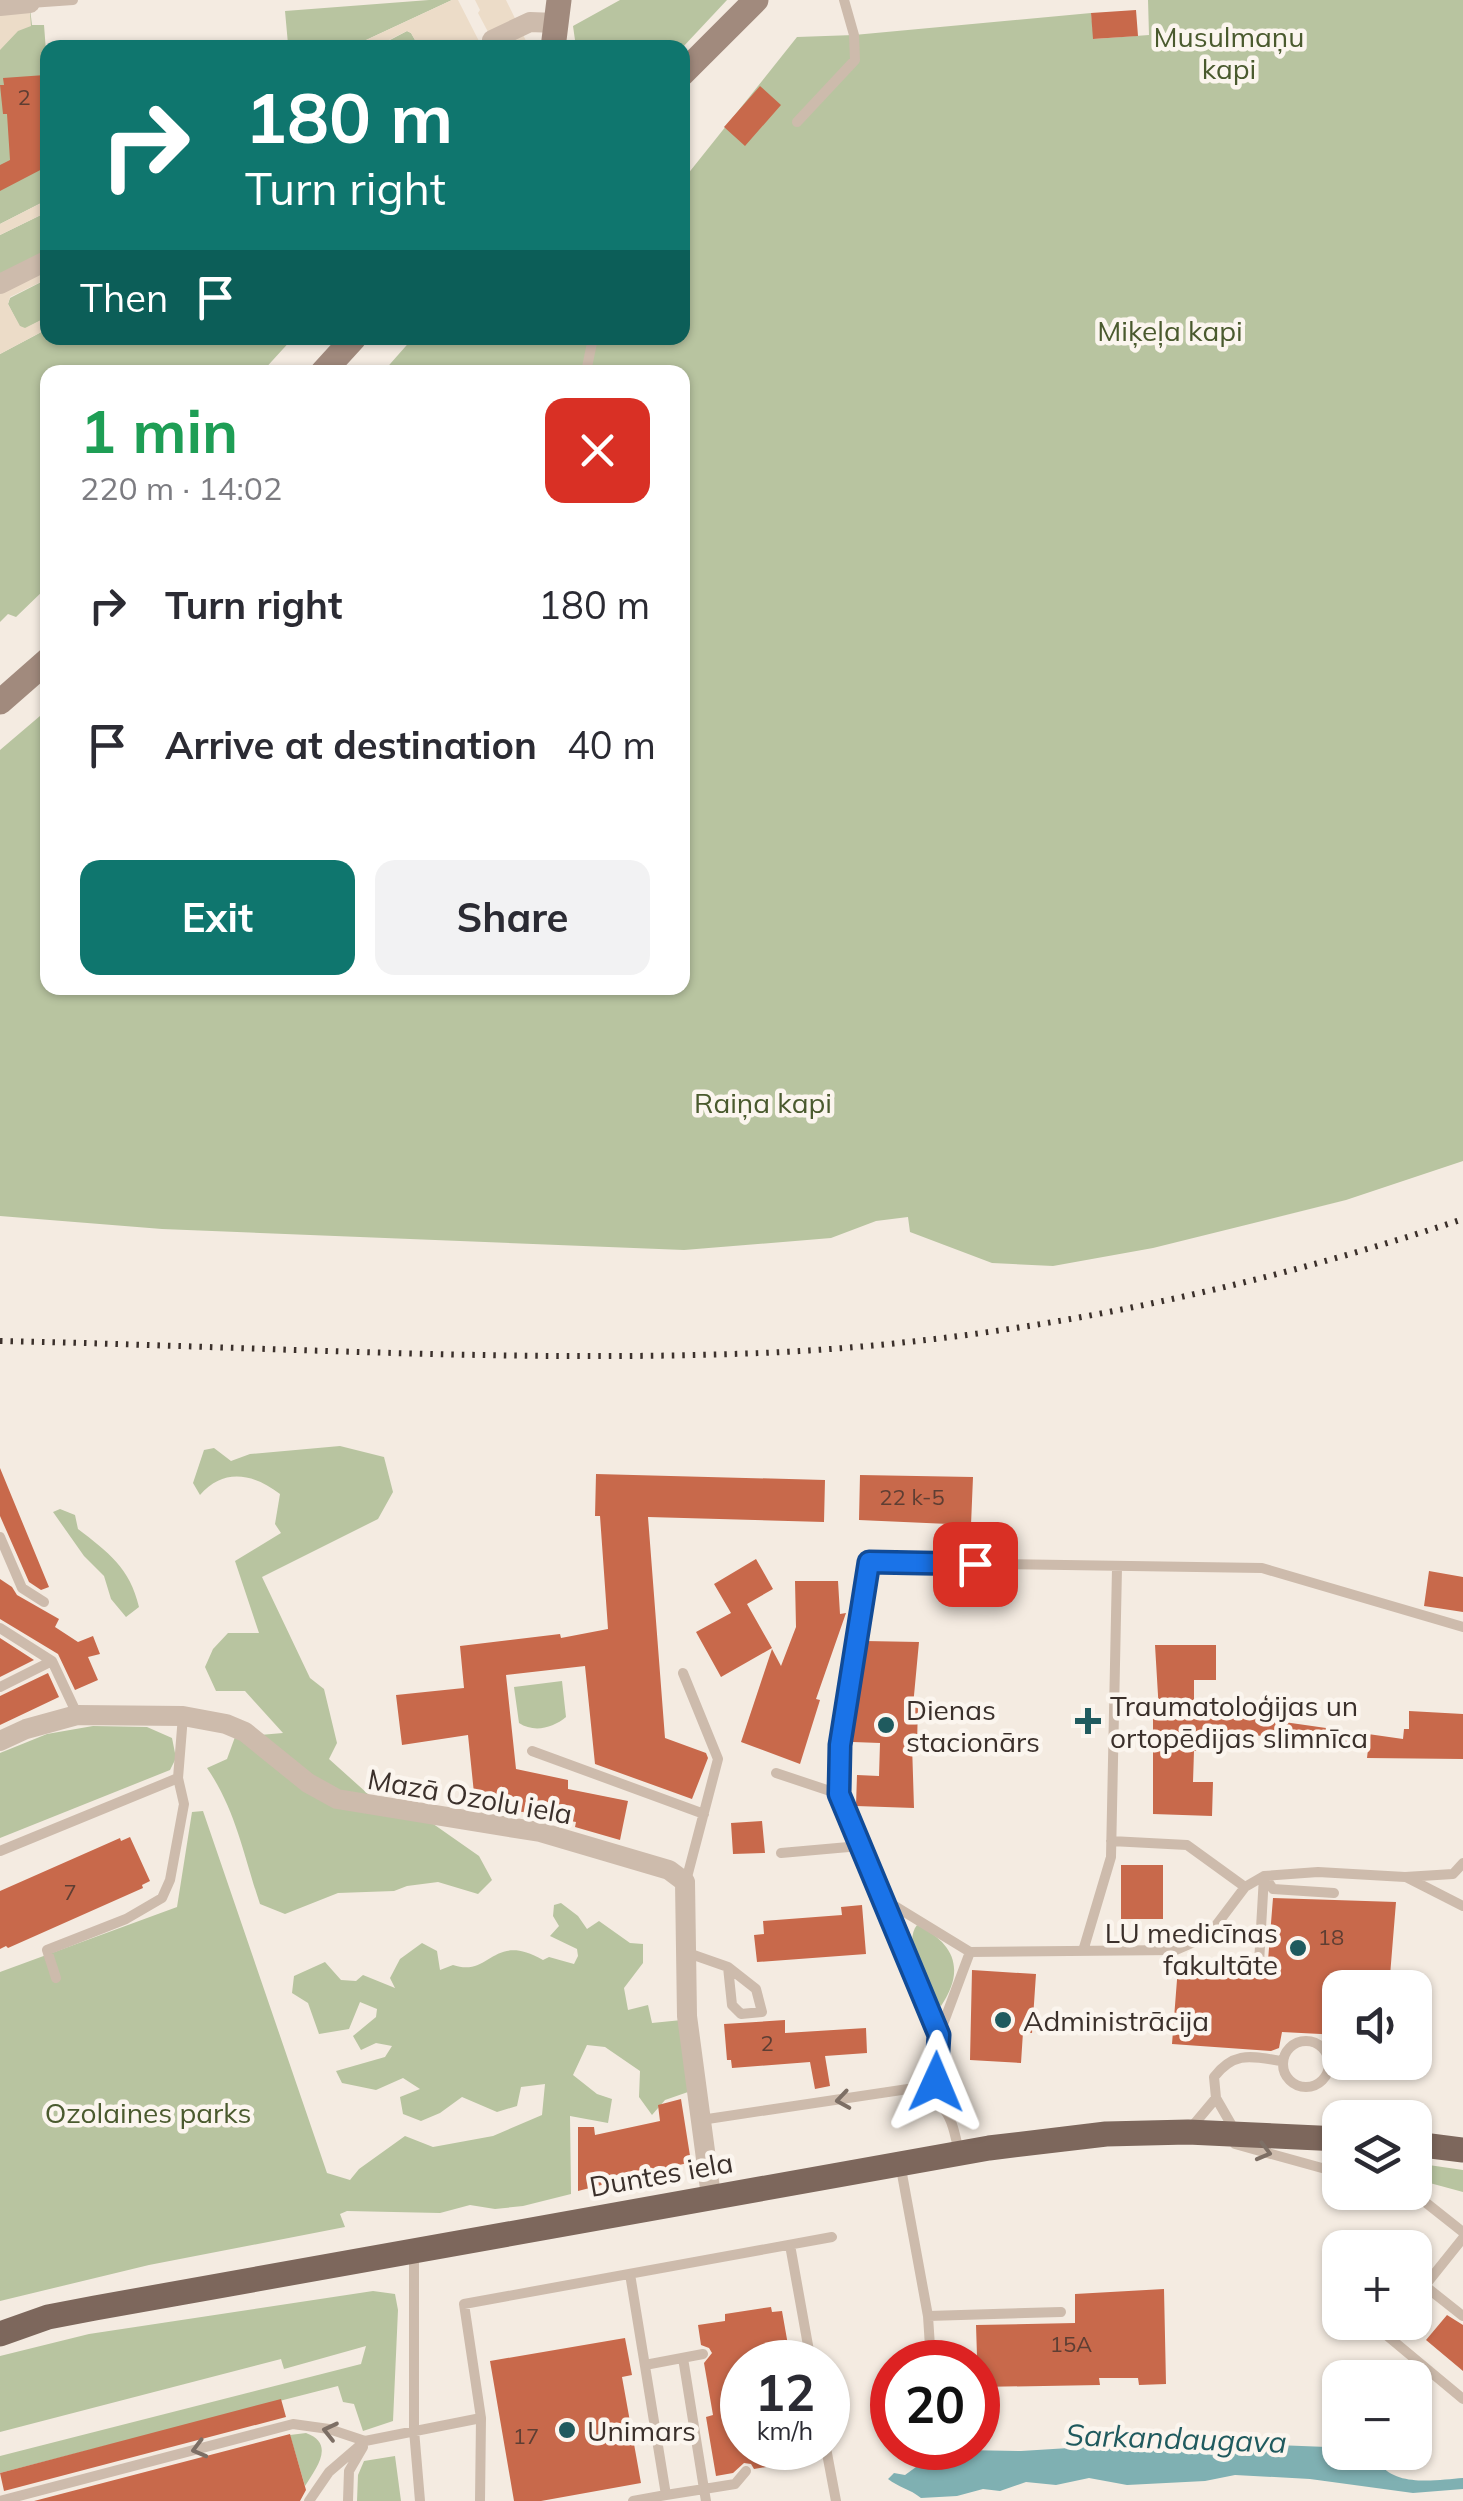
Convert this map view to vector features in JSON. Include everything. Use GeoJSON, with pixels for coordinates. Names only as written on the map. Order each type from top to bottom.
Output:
{"type":"FeatureCollection","features":[{"type":"Feature","properties":{"kind":"main road","name":"Duntes iela"},"geometry":{"type":"LineString","coordinates":[[0,2334],[48,2317],[959,2153],[1106,2134],[1188,2132],[1322,2138]]}},
{"type":"Feature","properties":{"kind":"main road"},"geometry":{"type":"LineString","coordinates":[[1432,2146],[1463,2150]]}},
{"type":"Feature","properties":{"kind":"street"},"geometry":{"type":"LineString","coordinates":[[690,66],[756,0]]}},
{"type":"Feature","properties":{"kind":"street"},"geometry":{"type":"LineString","coordinates":[[0,6],[30,4]]}},
{"type":"Feature","properties":{"kind":"street"},"geometry":{"type":"LineString","coordinates":[[492,40],[530,22],[556,24]]}},
{"type":"Feature","properties":{"kind":"street"},"geometry":{"type":"LineString","coordinates":[[0,284],[40,264]]}},
{"type":"Feature","properties":{"kind":"street"},"geometry":{"type":"LineString","coordinates":[[329,365],[348,345]]}},
{"type":"Feature","properties":{"kind":"street"},"geometry":{"type":"LineString","coordinates":[[3,693],[40,666]]}},
{"type":"Feature","properties":{"kind":"street"},"geometry":{"type":"LineString","coordinates":[[0,1741],[26,1729],[77,1715],[183,1716]]}},
{"type":"Feature","properties":{"kind":"street","name":"Mazā Ozolu iela"},"geometry":{"type":"LineString","coordinates":[[183,1716],[226,1724],[244,1732],[308,1784],[337,1800],[540,1832],[650,1862],[686,1882]]}},
{"type":"Feature","properties":{"kind":"street"},"geometry":{"type":"LineString","coordinates":[[686,1882],[687,2016],[711,2196]]}},
{"type":"Feature","properties":{"kind":"lane"},"geometry":{"type":"LineString","coordinates":[[30,4],[73,0]]}},
{"type":"Feature","properties":{"kind":"lane"},"geometry":{"type":"LineString","coordinates":[[797,122],[854,60],[854,35],[844,0]]}},
{"type":"Feature","properties":{"kind":"lane"},"geometry":{"type":"LineString","coordinates":[[0,1538],[22,1588],[44,1602]]}},
{"type":"Feature","properties":{"kind":"lane"},"geometry":{"type":"LineString","coordinates":[[0,1556],[12,1564]]}},
{"type":"Feature","properties":{"kind":"lane"},"geometry":{"type":"LineString","coordinates":[[939,2035],[839,1794],[840,1745],[869,1562],[1262,1568],[1463,1627]]}},
{"type":"Feature","properties":{"kind":"lane"},"geometry":{"type":"LineString","coordinates":[[1084,1951],[1111,1857],[1117,1568]]}},
{"type":"Feature","properties":{"kind":"lane"},"geometry":{"type":"LineString","coordinates":[[0,1628],[52,1661],[77,1715]]}},
{"type":"Feature","properties":{"kind":"lane"},"geometry":{"type":"LineString","coordinates":[[0,1687],[52,1661]]}},
{"type":"Feature","properties":{"kind":"lane"},"geometry":{"type":"LineString","coordinates":[[683,1673],[718,1760],[686,1882]]}},
{"type":"Feature","properties":{"kind":"lane"},"geometry":{"type":"LineString","coordinates":[[56,1978],[46,1950],[126,1920],[162,1898],[170,1880],[184,1804],[178,1778],[183,1716]]}},
{"type":"Feature","properties":{"kind":"lane"},"geometry":{"type":"LineString","coordinates":[[532,1751],[704,1814]]}},
{"type":"Feature","properties":{"kind":"lane"},"geometry":{"type":"LineString","coordinates":[[776,1773],[839,1794]]}},
{"type":"Feature","properties":{"kind":"lane"},"geometry":{"type":"LineString","coordinates":[[0,1850],[178,1778]]}},
{"type":"Feature","properties":{"kind":"lane"},"geometry":{"type":"LineString","coordinates":[[1111,1841],[1187,1845],[1245,1887]]}},
{"type":"Feature","properties":{"kind":"lane"},"geometry":{"type":"LineString","coordinates":[[781,1853],[860,1846]]}},
{"type":"Feature","properties":{"kind":"lane"},"geometry":{"type":"LineString","coordinates":[[880,1897],[970,1952],[1176,1950],[1208,1936],[1245,1887],[1264,1876],[1318,1872],[1405,1877],[1453,1874],[1463,1863]]}},
{"type":"Feature","properties":{"kind":"lane"},"geometry":{"type":"LineString","coordinates":[[1264,1876],[1273,1890],[1334,1893]]}},
{"type":"Feature","properties":{"kind":"lane"},"geometry":{"type":"LineString","coordinates":[[1259,1963],[1264,1876]]}},
{"type":"Feature","properties":{"kind":"lane"},"geometry":{"type":"LineString","coordinates":[[1405,1877],[1463,1906]]}},
{"type":"Feature","properties":{"kind":"lane"},"geometry":{"type":"LineString","coordinates":[[938,2100],[939,2035],[970,1952]]}},
{"type":"Feature","properties":{"kind":"lane"},"geometry":{"type":"LineString","coordinates":[[688,1953],[728,1967],[756,1988],[762,2012],[741,2014],[732,2005],[728,1967]]}},
{"type":"Feature","properties":{"kind":"lane"},"geometry":{"type":"LineString","coordinates":[[1312,2041],[1324,2048],[1330,2060],[1328,2074],[1319,2084],[1306,2088],[1294,2084],[1285,2074],[1282,2061],[1284,2047],[1312,2041]]}},
{"type":"Feature","properties":{"kind":"lane"},"geometry":{"type":"LineString","coordinates":[[1236,2133],[1216,2098],[1214,2076],[1224,2064],[1247,2053],[1282,2061]]}},
{"type":"Feature","properties":{"kind":"lane"},"geometry":{"type":"LineString","coordinates":[[699,2120],[908,2089],[938,2100],[952,2117],[959,2153]]}},
{"type":"Feature","properties":{"kind":"lane"},"geometry":{"type":"LineString","coordinates":[[1216,2098],[1188,2132],[1322,2168]]}},
{"type":"Feature","properties":{"kind":"lane"},"geometry":{"type":"LineString","coordinates":[[900,2162],[930,2340]]}},
{"type":"Feature","properties":{"kind":"lane"},"geometry":{"type":"LineString","coordinates":[[1432,2208],[1463,2235],[1432,2277]]}},
{"type":"Feature","properties":{"kind":"lane"},"geometry":{"type":"LineString","coordinates":[[480,2501],[481,2418],[464,2304],[832,2237]]}},
{"type":"Feature","properties":{"kind":"lane"},"geometry":{"type":"LineString","coordinates":[[790,2245],[807,2340]]}},
{"type":"Feature","properties":{"kind":"lane"},"geometry":{"type":"LineString","coordinates":[[414,2250],[414,2430],[420,2501]]}},
{"type":"Feature","properties":{"kind":"lane"},"geometry":{"type":"LineString","coordinates":[[630,2274],[666,2495]]}},
{"type":"Feature","properties":{"kind":"lane"},"geometry":{"type":"LineString","coordinates":[[1432,2292],[1463,2316]]}},
{"type":"Feature","properties":{"kind":"lane"},"geometry":{"type":"LineString","coordinates":[[928,2316],[1060,2312]]}},
{"type":"Feature","properties":{"kind":"lane"},"geometry":{"type":"LineString","coordinates":[[1392,2340],[1463,2398]]}},
{"type":"Feature","properties":{"kind":"lane"},"geometry":{"type":"LineString","coordinates":[[645,2365],[702,2354]]}},
{"type":"Feature","properties":{"kind":"lane"},"geometry":{"type":"LineString","coordinates":[[683,2358],[705,2495]]}},
{"type":"Feature","properties":{"kind":"lane"},"geometry":{"type":"LineString","coordinates":[[309,2501],[329,2472],[366,2442],[481,2418]]}},
{"type":"Feature","properties":{"kind":"lane"},"geometry":{"type":"LineString","coordinates":[[0,2501],[293,2424],[330,2429],[366,2442]]}},
{"type":"Feature","properties":{"kind":"lane"},"geometry":{"type":"LineString","coordinates":[[348,2501],[350,2471],[366,2442]]}},
{"type":"Feature","properties":{"kind":"lane"},"geometry":{"type":"LineString","coordinates":[[830,2470],[836,2501]]}},
{"type":"Feature","properties":{"kind":"lane"},"geometry":{"type":"LineString","coordinates":[[633,2501],[666,2495],[705,2495],[735,2484],[746,2471]]}},
{"type":"Feature","properties":{"kind":"green space"},"geometry":{"type":"Polygon","coordinates":[[[0,0],[29,0],[32,25],[44,25],[45,40],[40,40],[40,204],[0,224],[0,0]]]}},
{"type":"Feature","properties":{"kind":"green space"},"geometry":{"type":"Polygon","coordinates":[[[452,0],[366,40],[288,40],[285,11],[452,0]]]}},
{"type":"Feature","properties":{"kind":"green space"},"geometry":{"type":"Polygon","coordinates":[[[620,0],[727,0],[690,40],[575,40],[573,26],[620,0]]]}},
{"type":"Feature","properties":{"kind":"green space","name":"Miķeļa kapi"},"geometry":{"type":"Polygon","coordinates":[[[1148,0],[1463,0],[1463,1161],[1346,1200],[1153,1248],[1053,1266],[992,1263],[910,1232],[908,1217],[876,1221],[831,1238],[684,1250],[162,1229],[0,1216],[0,750],[40,716],[40,995],[690,995],[690,365],[389,365],[407,345],[690,345],[690,171],[797,37],[1091,13],[1094,39],[1149,35],[1148,0]]]}},
{"type":"Feature","properties":{"kind":"green space"},"geometry":{"type":"Polygon","coordinates":[[[407,31],[415,40],[390,40],[407,31]]]}},
{"type":"Feature","properties":{"kind":"green space"},"geometry":{"type":"Polygon","coordinates":[[[40,215],[40,255],[0,275],[0,235],[40,215]]]}},
{"type":"Feature","properties":{"kind":"green space"},"geometry":{"type":"Polygon","coordinates":[[[40,283],[40,321],[25,329],[19,326],[8,304],[10,298],[40,283]]]}},
{"type":"Feature","properties":{"kind":"green space"},"geometry":{"type":"Polygon","coordinates":[[[40,333],[40,345],[287,345],[268,365],[40,365],[40,594],[16,617],[8,614],[0,622],[0,354],[40,333]]]}},
{"type":"Feature","properties":{"kind":"green space"},"geometry":{"type":"Polygon","coordinates":[[[340,1446],[384,1457],[393,1492],[378,1519],[262,1577],[310,1678],[324,1689],[337,1743],[329,1759],[378,1803],[409,1807],[479,1856],[492,1880],[478,1894],[438,1882],[394,1891],[338,1893],[285,1914],[260,1904],[232,1817],[207,1768],[227,1759],[235,1737],[283,1733],[245,1691],[216,1691],[205,1667],[213,1649],[228,1633],[259,1633],[235,1561],[281,1533],[275,1524],[280,1494],[238,1476],[218,1480],[200,1495],[193,1483],[204,1450],[214,1448],[231,1461],[250,1454],[340,1446]]]}},
{"type":"Feature","properties":{"kind":"green space"},"geometry":{"type":"Polygon","coordinates":[[[60,1509],[75,1515],[78,1529],[124,1571],[139,1607],[126,1617],[111,1599],[104,1576],[84,1556],[53,1512],[60,1509]]]}},
{"type":"Feature","properties":{"kind":"green space"},"geometry":{"type":"Polygon","coordinates":[[[562,1681],[566,1717],[543,1728],[519,1723],[514,1687],[562,1681]]]}},
{"type":"Feature","properties":{"kind":"green space"},"geometry":{"type":"Polygon","coordinates":[[[93,1726],[147,1727],[172,1738],[176,1758],[170,1770],[0,1838],[0,1753],[47,1734],[93,1726]]]}},
{"type":"Feature","properties":{"kind":"green space","name":"Ozolaines parks"},"geometry":{"type":"Polygon","coordinates":[[[203,1811],[327,2173],[350,2180],[405,2136],[433,2147],[493,2136],[542,2115],[545,2084],[521,2087],[517,2106],[497,2112],[462,2097],[421,2121],[403,2114],[400,2097],[420,2089],[403,2078],[376,2090],[342,2083],[336,2071],[385,2057],[392,2046],[376,2043],[361,2050],[353,2036],[376,2017],[377,2009],[360,2002],[349,2029],[319,2034],[308,2003],[292,1993],[294,1976],[325,1962],[341,1980],[356,1981],[363,1975],[395,1988],[390,1978],[400,1959],[422,1943],[437,1951],[440,1970],[453,1965],[476,1966],[513,1950],[543,1960],[549,1957],[574,1964],[577,1949],[550,1936],[559,1926],[553,1916],[554,1905],[561,1903],[587,1929],[599,1921],[630,1943],[643,1944],[643,1963],[624,1988],[628,2010],[648,2005],[652,2023],[682,2020],[688,2092],[665,2100],[652,2115],[639,2097],[640,2071],[605,2047],[587,2045],[573,2075],[597,2094],[612,2099],[608,2123],[570,2116],[571,2194],[495,2209],[470,2205],[440,2213],[347,2211],[340,2214],[345,2227],[149,2265],[0,2301],[0,1972],[177,1907],[192,1812],[203,1811]]]}},
{"type":"Feature","properties":{"kind":"green space"},"geometry":{"type":"Polygon","coordinates":[[[917,1925],[940,1940],[952,1958],[953,1980],[941,2006],[923,1978],[914,1954],[913,1933],[917,1925]]]}},
{"type":"Feature","properties":{"kind":"green space"},"geometry":{"type":"Polygon","coordinates":[[[1432,2165],[1463,2170],[1463,2192],[1432,2184],[1432,2165]]]}},
{"type":"Feature","properties":{"kind":"green space"},"geometry":{"type":"Polygon","coordinates":[[[373,2291],[395,2294],[398,2310],[393,2421],[363,2431],[354,2404],[343,2402],[338,2386],[0,2473],[0,2456],[361,2364],[366,2346],[284,2369],[281,2359],[0,2432],[0,2356],[89,2334],[373,2291]]]}},
{"type":"Feature","properties":{"kind":"green space"},"geometry":{"type":"Polygon","coordinates":[[[306,2433],[320,2443],[322,2450],[305,2486],[290,2435],[306,2433]]]}},
{"type":"Feature","properties":{"kind":"green space"},"geometry":{"type":"Polygon","coordinates":[[[395,2456],[401,2501],[357,2501],[358,2475],[364,2461],[395,2456]]]}},
{"type":"Feature","properties":{"kind":"shaded area"},"geometry":{"type":"Polygon","coordinates":[[[0,0],[29,0],[31,26],[18,31],[0,50],[0,0]]]}},
{"type":"Feature","properties":{"kind":"shaded area"},"geometry":{"type":"Polygon","coordinates":[[[458,0],[478,40],[415,40],[407,31],[389,40],[366,40],[458,0]]]}},
{"type":"Feature","properties":{"kind":"shaded area"},"geometry":{"type":"Polygon","coordinates":[[[475,0],[506,0],[526,40],[492,40],[475,0]]]}},
{"type":"Feature","properties":{"kind":"shaded area"},"geometry":{"type":"Polygon","coordinates":[[[40,204],[40,215],[0,235],[0,224],[40,204]]]}},
{"type":"Feature","properties":{"kind":"shaded area"},"geometry":{"type":"Polygon","coordinates":[[[40,255],[40,282],[10,297],[8,304],[20,326],[25,328],[40,320],[40,333],[0,354],[0,275],[40,255]]]}},
{"type":"Feature","properties":{"kind":"water"},"geometry":{"type":"Polygon","coordinates":[[[1181,2441],[1322,2447],[1322,2470],[1386,2470],[1407,2479],[1430,2481],[1463,2478],[1463,2489],[1413,2493],[1310,2479],[1235,2475],[1205,2481],[1127,2485],[1089,2478],[1056,2485],[1026,2482],[1000,2491],[983,2489],[957,2496],[921,2498],[888,2479],[894,2473],[905,2475],[912,2470],[1000,2470],[1000,2451],[1181,2441]]]}},
{"type":"Feature","properties":{"kind":"building"},"geometry":{"type":"Polygon","coordinates":[[[1136,10],[1138,36],[1093,39],[1091,13],[1136,10]]]}},
{"type":"Feature","properties":{"kind":"building"},"geometry":{"type":"Polygon","coordinates":[[[40,75],[40,170],[0,191],[0,165],[10,160],[7,114],[3,114],[0,85],[4,85],[3,78],[40,75]]]}},
{"type":"Feature","properties":{"kind":"building"},"geometry":{"type":"Polygon","coordinates":[[[760,86],[781,105],[745,146],[724,127],[760,86]]]}},
{"type":"Feature","properties":{"kind":"building"},"geometry":{"type":"Polygon","coordinates":[[[0,1468],[49,1587],[41,1590],[29,1582],[0,1516],[0,1468]]]}},
{"type":"Feature","properties":{"kind":"building"},"geometry":{"type":"Polygon","coordinates":[[[596,1474],[825,1480],[824,1522],[648,1517],[665,1738],[706,1753],[708,1758],[692,1799],[595,1764],[585,1666],[506,1675],[516,1769],[568,1780],[568,1789],[628,1801],[620,1840],[575,1827],[576,1822],[475,1803],[468,1735],[402,1745],[396,1695],[464,1688],[460,1646],[560,1634],[561,1638],[608,1629],[600,1516],[595,1516],[596,1474]]]}},
{"type":"Feature","properties":{"kind":"building"},"geometry":{"type":"Polygon","coordinates":[[[860,1475],[973,1477],[971,1525],[859,1520],[860,1475]]]}},
{"type":"Feature","properties":{"kind":"building"},"geometry":{"type":"Polygon","coordinates":[[[756,1559],[773,1589],[747,1604],[772,1648],[721,1677],[696,1632],[731,1613],[714,1584],[756,1559]]]}},
{"type":"Feature","properties":{"kind":"building"},"geometry":{"type":"Polygon","coordinates":[[[1429,1571],[1463,1577],[1463,1612],[1424,1606],[1429,1571]]]}},
{"type":"Feature","properties":{"kind":"building"},"geometry":{"type":"Polygon","coordinates":[[[0,1579],[17,1595],[59,1619],[55,1627],[78,1642],[93,1636],[100,1654],[88,1657],[98,1680],[75,1690],[58,1654],[0,1619],[0,1579]]]}},
{"type":"Feature","properties":{"kind":"building"},"geometry":{"type":"Polygon","coordinates":[[[795,1581],[838,1581],[840,1614],[846,1613],[816,1699],[820,1700],[800,1764],[741,1742],[772,1649],[781,1666],[796,1627],[795,1581]]]}},
{"type":"Feature","properties":{"kind":"building"},"geometry":{"type":"Polygon","coordinates":[[[0,1638],[34,1660],[0,1677],[0,1638]]]}},
{"type":"Feature","properties":{"kind":"building","name":"Dienas stacionārs"},"geometry":{"type":"Polygon","coordinates":[[[865,1641],[919,1642],[913,1706],[918,1706],[917,1744],[912,1744],[914,1808],[856,1806],[857,1775],[879,1776],[880,1743],[853,1742],[865,1641]]]}},
{"type":"Feature","properties":{"kind":"building"},"geometry":{"type":"Polygon","coordinates":[[[1155,1645],[1216,1645],[1216,1680],[1194,1680],[1194,1709],[1403,1739],[1404,1729],[1409,1729],[1409,1711],[1463,1714],[1463,1759],[1367,1758],[1368,1749],[1214,1730],[1214,1751],[1194,1751],[1193,1782],[1213,1782],[1212,1816],[1153,1814],[1153,1712],[1159,1712],[1155,1645]]]}},
{"type":"Feature","properties":{"kind":"building"},"geometry":{"type":"Polygon","coordinates":[[[48,1673],[59,1697],[0,1725],[0,1696],[48,1673]]]}},
{"type":"Feature","properties":{"kind":"building"},"geometry":{"type":"Polygon","coordinates":[[[762,1821],[765,1853],[733,1854],[731,1823],[762,1821]]]}},
{"type":"Feature","properties":{"kind":"building"},"geometry":{"type":"Polygon","coordinates":[[[130,1837],[150,1881],[143,1888],[0,1949],[0,1891],[130,1837]]]}},
{"type":"Feature","properties":{"kind":"building"},"geometry":{"type":"Polygon","coordinates":[[[1121,1865],[1163,1865],[1163,1919],[1121,1919],[1121,1865]]]}},
{"type":"Feature","properties":{"kind":"building"},"geometry":{"type":"Polygon","coordinates":[[[1273,1898],[1396,1902],[1390,1970],[1322,1970],[1322,2034],[1282,2032],[1279,2048],[1271,2051],[1172,2044],[1178,1967],[1267,1973],[1273,1898]]]}},
{"type":"Feature","properties":{"kind":"building"},"geometry":{"type":"Polygon","coordinates":[[[862,1905],[866,1954],[757,1962],[754,1935],[764,1934],[763,1921],[842,1915],[841,1907],[862,1905]]]}},
{"type":"Feature","properties":{"kind":"building","name":"Administrācija"},"geometry":{"type":"Polygon","coordinates":[[[972,1970],[1036,1974],[1032,2033],[1023,2032],[1021,2063],[970,2060],[972,1970]]]}},
{"type":"Feature","properties":{"kind":"building"},"geometry":{"type":"Polygon","coordinates":[[[785,2020],[785,2033],[866,2028],[867,2053],[825,2056],[830,2086],[815,2089],[810,2062],[732,2068],[731,2060],[727,2060],[724,2024],[785,2020]]]}},
{"type":"Feature","properties":{"kind":"building"},"geometry":{"type":"Polygon","coordinates":[[[681,2099],[691,2162],[578,2191],[578,2127],[594,2127],[595,2135],[660,2121],[658,2105],[681,2099]]]}},
{"type":"Feature","properties":{"kind":"building"},"geometry":{"type":"Polygon","coordinates":[[[1164,2289],[1166,2384],[1139,2385],[1138,2378],[1099,2378],[1100,2385],[1000,2387],[1000,2340],[976,2340],[976,2325],[1075,2323],[1075,2294],[1164,2289]]]}},
{"type":"Feature","properties":{"kind":"building"},"geometry":{"type":"Polygon","coordinates":[[[771,2307],[772,2312],[782,2311],[787,2340],[720,2340],[720,2470],[736,2470],[716,2476],[706,2417],[713,2415],[704,2363],[712,2353],[701,2345],[698,2325],[725,2321],[725,2314],[771,2307]]]}},
{"type":"Feature","properties":{"kind":"building"},"geometry":{"type":"Polygon","coordinates":[[[1447,2315],[1463,2325],[1463,2371],[1426,2340],[1432,2340],[1432,2333],[1447,2315]]]}},
{"type":"Feature","properties":{"kind":"building","name":"Unimars"},"geometry":{"type":"Polygon","coordinates":[[[625,2338],[632,2375],[622,2377],[641,2483],[541,2501],[514,2501],[490,2361],[625,2338]]]}},
{"type":"Feature","properties":{"kind":"building"},"geometry":{"type":"Polygon","coordinates":[[[281,2399],[286,2417],[4,2491],[0,2473],[281,2399]]]}},
{"type":"Feature","properties":{"kind":"building"},"geometry":{"type":"Polygon","coordinates":[[[290,2434],[306,2490],[300,2501],[34,2501],[290,2434]]]}},
{"type":"Feature","properties":{"kind":"railway"},"geometry":{"type":"LineString","coordinates":[[0,1341],[571,1356],[761,1353],[851,1347],[1029,1326],[1205,1292],[1463,1219]]}},
{"type":"Feature","properties":{"kind":"place","name":"Traumatoloģijas un ortopēdijas slimnīca"},"geometry":{"type":"Point","coordinates":[1088,1721]}},
{"type":"Feature","properties":{"kind":"place","name":"Dienas stacionārs"},"geometry":{"type":"Point","coordinates":[886,1725]}},
{"type":"Feature","properties":{"kind":"place","name":"LU medicīnas fakultāte"},"geometry":{"type":"Point","coordinates":[1298,1948]}},
{"type":"Feature","properties":{"kind":"place","name":"Administrācija"},"geometry":{"type":"Point","coordinates":[1003,2020]}},
{"type":"Feature","properties":{"kind":"place","name":"Unimars"},"geometry":{"type":"Point","coordinates":[567,2430]}},
{"type":"Feature","properties":{"kind":"route"},"geometry":{"type":"LineString","coordinates":[[936,2082],[939,2035],[839,1794],[840,1745],[869,1562],[975,1564]]}},
{"type":"Feature","properties":{"kind":"park label","name":"Musulmaņu kapi"},"geometry":{"type":"Point","coordinates":[1229,52]}},
{"type":"Feature","properties":{"kind":"park label","name":"Raiņa kapi"},"geometry":{"type":"Point","coordinates":[763,1102]}},
{"type":"Feature","properties":{"kind":"water label","name":"Sarkandaugava"},"geometry":{"type":"Point","coordinates":[1176,2438]}}]}
